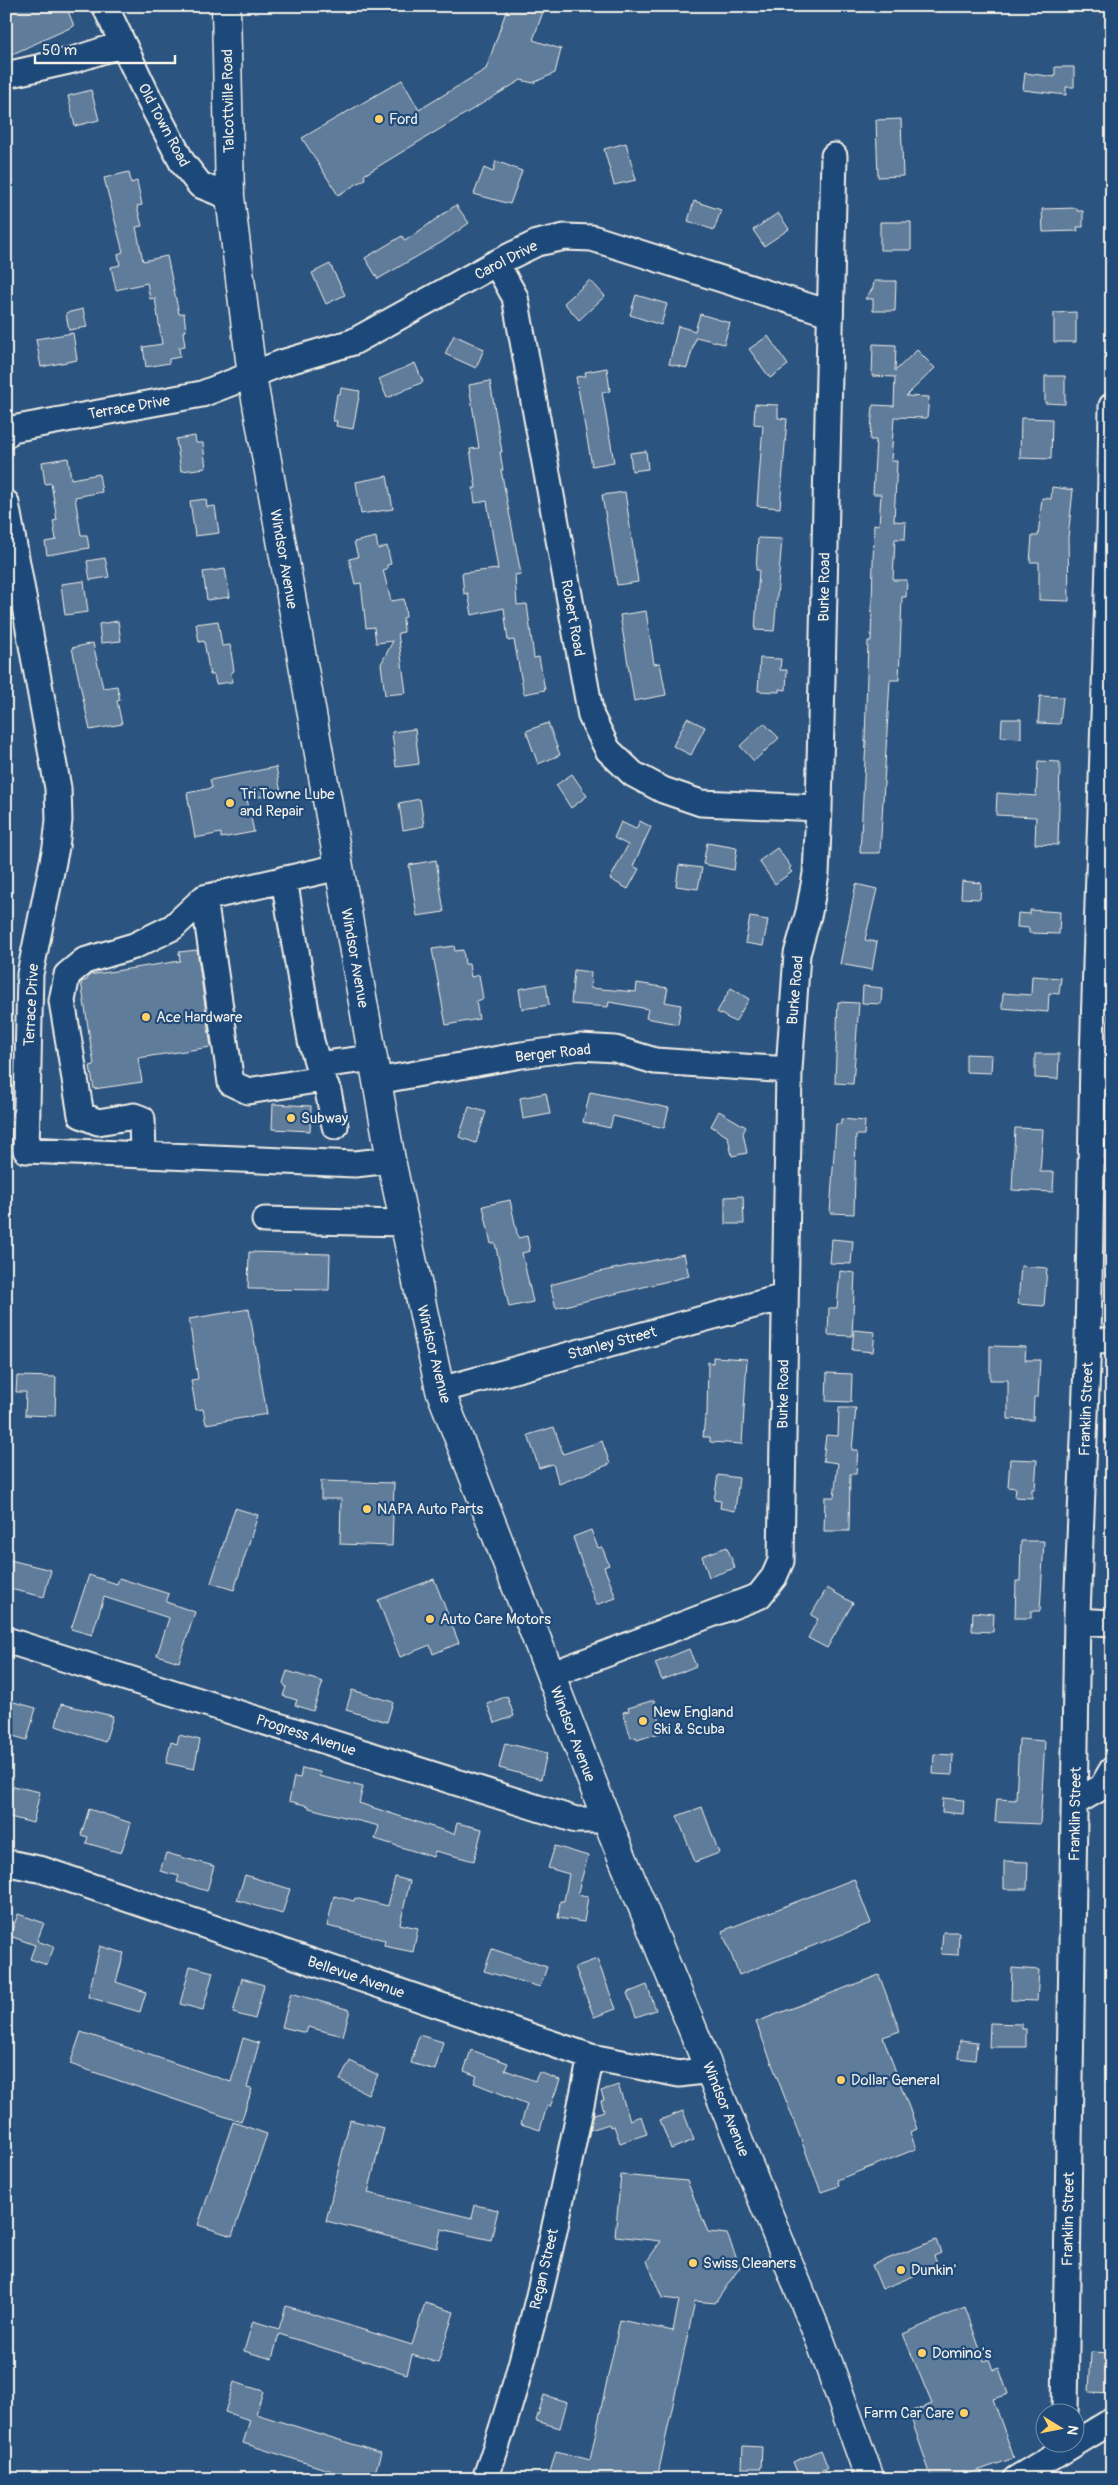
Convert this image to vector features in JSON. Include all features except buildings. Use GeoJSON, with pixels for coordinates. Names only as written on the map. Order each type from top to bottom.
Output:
{"type":"FeatureCollection","features":[{"type":"Feature","properties":{"kind":"main road","name":"Talcottville Road"},"geometry":{"type":"LineString","coordinates":[[226,6],[230,197]]}},
{"type":"Feature","properties":{"kind":"main road","name":"Windsor Avenue"},"geometry":{"type":"LineString","coordinates":[[230,197],[252,376],[390,1160],[440,1390],[607,1820],[820,2340],[870,2479]]}},
{"type":"Feature","properties":{"kind":"street","name":"Old Town Road"},"geometry":{"type":"LineString","coordinates":[[105,6],[152,105],[188,170],[200,185],[230,197]]}},
{"type":"Feature","properties":{"kind":"street"},"geometry":{"type":"LineString","coordinates":[[6,75],[73,60],[123,44]]}},
{"type":"Feature","properties":{"kind":"street","name":"Burke Road"},"geometry":{"type":"LineString","coordinates":[[550,1675],[759,1596],[774,1577],[781,1560],[789,1070],[797,954],[809,912],[816,874],[834,156]]}},
{"type":"Feature","properties":{"kind":"street","name":"Carol Drive"},"geometry":{"type":"LineString","coordinates":[[252,376],[282,363],[354,342],[496,263],[537,243],[565,237],[592,238],[829,312]]}},
{"type":"Feature","properties":{"kind":"street","name":"Robert Road"},"geometry":{"type":"LineString","coordinates":[[496,263],[515,297],[591,716],[608,750],[633,774],[663,790],[701,803],[819,808]]}},
{"type":"Feature","properties":{"kind":"street","name":"Terrace Drive"},"geometry":{"type":"LineString","coordinates":[[6,435],[12,429],[202,394],[252,376]]}},
{"type":"Feature","properties":{"kind":"street","name":"Franklin Street"},"geometry":{"type":"LineString","coordinates":[[1065,2402],[1076,1802],[1077,1621],[1100,1341],[1102,1058],[1112,406]]}},
{"type":"Feature","properties":{"kind":"street","name":"Terrace Drive"},"geometry":{"type":"LineString","coordinates":[[6,503],[58,788],[59,820],[30,974],[26,1150],[355,1164],[390,1160]]}},
{"type":"Feature","properties":{"kind":"street"},"geometry":{"type":"LineString","coordinates":[[143,1155],[142,1119],[134,1116],[98,1122],[81,1115],[62,1001],[67,975],[84,961],[134,946],[173,927],[204,898],[339,867]]}},
{"type":"Feature","properties":{"kind":"street"},"geometry":{"type":"LineString","coordinates":[[284,879],[311,1041],[328,1091],[335,1126]]}},
{"type":"Feature","properties":{"kind":"street","name":"Berger Road"},"geometry":{"type":"LineString","coordinates":[[204,898],[231,1083],[248,1091],[320,1072],[375,1069],[521,1055],[580,1047],[614,1049],[655,1060],[789,1070]]}},
{"type":"Feature","properties":{"kind":"street"},"geometry":{"type":"LineString","coordinates":[[266,1220],[404,1223]]}},
{"type":"Feature","properties":{"kind":"street","name":"Stanley Street"},"geometry":{"type":"LineString","coordinates":[[440,1390],[784,1297]]}},
{"type":"Feature","properties":{"kind":"street"},"geometry":{"type":"LineString","coordinates":[[1077,1621],[1112,1623]]}},
{"type":"Feature","properties":{"kind":"street","name":"Progress Avenue"},"geometry":{"type":"LineString","coordinates":[[6,1640],[576,1820],[607,1820]]}},
{"type":"Feature","properties":{"kind":"street"},"geometry":{"type":"LineString","coordinates":[[1076,1802],[1102,1787],[1112,1770]]}},
{"type":"Feature","properties":{"kind":"street","name":"Bellevue Avenue"},"geometry":{"type":"LineString","coordinates":[[6,1865],[14,1864],[43,1870],[591,2057],[678,2074],[710,2070]]}},
{"type":"Feature","properties":{"kind":"street","name":"Regan Street"},"geometry":{"type":"LineString","coordinates":[[485,2479],[496,2449],[537,2303],[591,2057]]}},
{"type":"Feature","properties":{"kind":"street"},"geometry":{"type":"LineString","coordinates":[[1086,2435],[1112,2421]]}},
{"type":"Feature","properties":{"kind":"street"},"geometry":{"type":"LineString","coordinates":[[1016,2479],[1055,2452]]}},
{"type":"Feature","properties":{"kind":"place","name":"Ford"},"geometry":{"type":"Point","coordinates":[379,119]}},
{"type":"Feature","properties":{"kind":"place","name":"Tri Towne Lube and Repair"},"geometry":{"type":"Point","coordinates":[230,803]}},
{"type":"Feature","properties":{"kind":"place","name":"Ace Hardware"},"geometry":{"type":"Point","coordinates":[146,1017]}},
{"type":"Feature","properties":{"kind":"place","name":"Subway"},"geometry":{"type":"Point","coordinates":[291,1118]}},
{"type":"Feature","properties":{"kind":"place","name":"NAPA Auto Parts"},"geometry":{"type":"Point","coordinates":[367,1509]}},
{"type":"Feature","properties":{"kind":"place","name":"Auto Care Motors"},"geometry":{"type":"Point","coordinates":[430,1619]}},
{"type":"Feature","properties":{"kind":"place","name":"New England Ski & Scuba"},"geometry":{"type":"Point","coordinates":[643,1721]}},
{"type":"Feature","properties":{"kind":"place","name":"Dollar General"},"geometry":{"type":"Point","coordinates":[841,2080]}},
{"type":"Feature","properties":{"kind":"place","name":"Swiss Cleaners"},"geometry":{"type":"Point","coordinates":[693,2263]}},
{"type":"Feature","properties":{"kind":"place","name":"Dunkin'"},"geometry":{"type":"Point","coordinates":[901,2270]}},
{"type":"Feature","properties":{"kind":"place","name":"Domino's"},"geometry":{"type":"Point","coordinates":[922,2353]}},
{"type":"Feature","properties":{"kind":"place","name":"Farm Car Care"},"geometry":{"type":"Point","coordinates":[964,2413]}}]}
